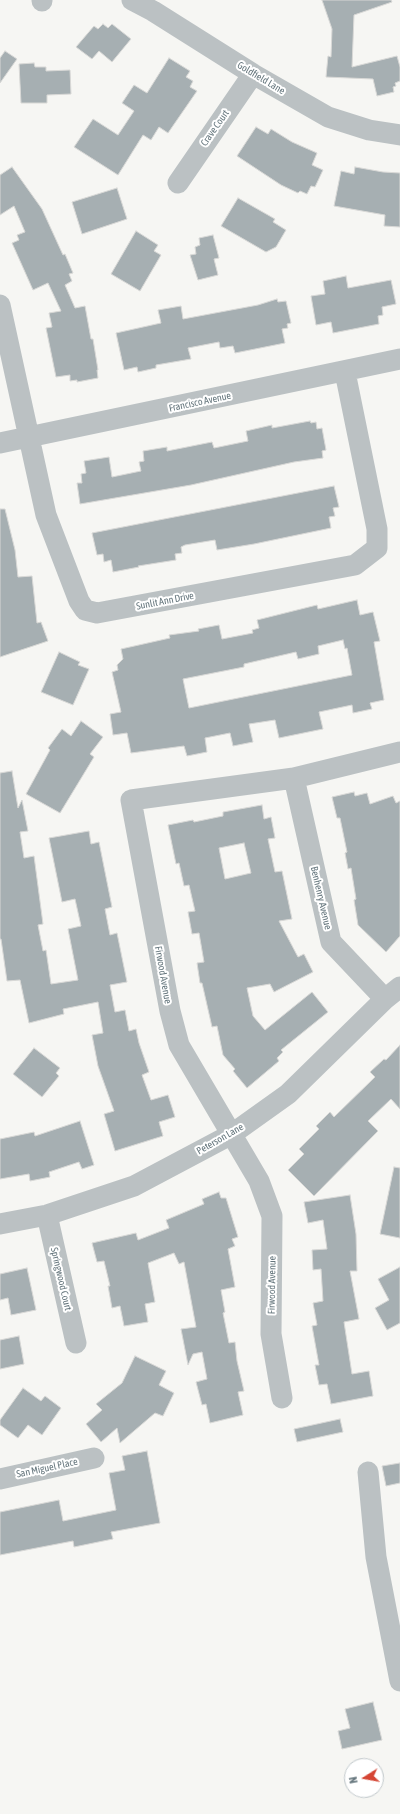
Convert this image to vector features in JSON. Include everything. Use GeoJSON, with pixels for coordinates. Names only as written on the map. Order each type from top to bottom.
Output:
{"type":"FeatureCollection","features":[{"type":"Feature","properties":{"kind":"street","name":"Goldfield Lane"},"geometry":{"type":"LineString","coordinates":[[132,0],[153,10],[253,74],[328,117],[369,130],[400,135]]}},
{"type":"Feature","properties":{"kind":"street","name":"Crave Court"},"geometry":{"type":"LineString","coordinates":[[178,183],[253,74]]}},
{"type":"Feature","properties":{"kind":"street","name":"Sunlit Ann Drive"},"geometry":{"type":"LineString","coordinates":[[0,305],[46,515],[74,590],[85,610],[98,613],[355,565],[377,548],[377,529],[344,372]]}},
{"type":"Feature","properties":{"kind":"street","name":"Francisco Avenue"},"geometry":{"type":"LineString","coordinates":[[0,443],[344,372],[400,359]]}},
{"type":"Feature","properties":{"kind":"street","name":"Firwood Avenue"},"geometry":{"type":"LineString","coordinates":[[282,1398],[271,1334],[272,1216],[259,1181],[178,1045],[170,1011],[131,800],[294,778],[400,752]]}},
{"type":"Feature","properties":{"kind":"street","name":"Benhenry Avenue"},"geometry":{"type":"LineString","coordinates":[[294,778],[331,942],[392,993]]}},
{"type":"Feature","properties":{"kind":"street","name":"Peterson Lane"},"geometry":{"type":"LineString","coordinates":[[0,1224],[47,1215],[134,1186],[232,1134],[288,1094],[392,993]]}},
{"type":"Feature","properties":{"kind":"street","name":"Springwood Court"},"geometry":{"type":"LineString","coordinates":[[47,1215],[76,1343]]}},
{"type":"Feature","properties":{"kind":"street","name":"San Miguel Place"},"geometry":{"type":"LineString","coordinates":[[0,1479],[94,1458]]}},
{"type":"Feature","properties":{"kind":"street"},"geometry":{"type":"LineString","coordinates":[[368,1472],[376,1556],[400,1681]]}},
{"type":"Feature","properties":{"kind":"building"},"geometry":{"type":"Polygon","coordinates":[[[322,0],[391,0],[392,2],[354,15],[352,67],[397,56],[400,67],[400,81],[395,83],[396,86],[393,87],[394,92],[377,96],[373,79],[326,77],[328,56],[331,57],[332,29],[322,0]]]}},
{"type":"Feature","properties":{"kind":"building"},"geometry":{"type":"Polygon","coordinates":[[[103,24],[108,28],[112,24],[131,39],[112,62],[99,51],[92,59],[76,47],[94,26],[98,29],[103,24]]]}},
{"type":"Feature","properties":{"kind":"building"},"geometry":{"type":"Polygon","coordinates":[[[5,51],[17,59],[0,83],[0,58],[5,51]]]}},
{"type":"Feature","properties":{"kind":"building"},"geometry":{"type":"Polygon","coordinates":[[[169,58],[190,71],[186,77],[193,81],[190,87],[197,91],[168,133],[159,127],[151,140],[143,135],[118,175],[74,147],[93,119],[118,135],[134,111],[122,103],[134,85],[147,93],[169,58]]]}},
{"type":"Feature","properties":{"kind":"building"},"geometry":{"type":"Polygon","coordinates":[[[34,63],[35,67],[46,67],[46,71],[70,70],[71,94],[47,95],[47,103],[21,103],[19,64],[34,63]]]}},
{"type":"Feature","properties":{"kind":"building"},"geometry":{"type":"Polygon","coordinates":[[[256,127],[268,134],[271,129],[292,142],[317,153],[312,165],[323,170],[315,187],[311,186],[307,194],[300,191],[298,193],[281,185],[237,156],[256,127]]]}},
{"type":"Feature","properties":{"kind":"building"},"geometry":{"type":"Polygon","coordinates":[[[12,167],[42,209],[73,273],[69,274],[72,281],[65,285],[75,308],[85,306],[91,339],[93,339],[98,378],[77,382],[77,380],[70,381],[70,375],[56,377],[46,328],[52,327],[49,313],[61,311],[48,283],[33,290],[12,243],[19,240],[17,235],[25,232],[14,206],[0,215],[0,175],[12,167]]]}},
{"type":"Feature","properties":{"kind":"building"},"geometry":{"type":"Polygon","coordinates":[[[355,167],[383,172],[400,173],[400,227],[384,226],[385,215],[334,206],[341,171],[354,174],[355,167]]]}},
{"type":"Feature","properties":{"kind":"building"},"geometry":{"type":"Polygon","coordinates":[[[117,188],[127,219],[82,234],[72,202],[117,188]]]}},
{"type":"Feature","properties":{"kind":"building"},"geometry":{"type":"Polygon","coordinates":[[[238,198],[275,219],[273,222],[286,230],[276,247],[266,252],[221,226],[238,198]]]}},
{"type":"Feature","properties":{"kind":"building"},"geometry":{"type":"Polygon","coordinates":[[[136,231],[158,245],[154,251],[161,255],[140,291],[111,274],[136,231]]]}},
{"type":"Feature","properties":{"kind":"building"},"geometry":{"type":"Polygon","coordinates":[[[213,235],[219,258],[214,259],[218,275],[198,280],[190,255],[196,254],[195,247],[200,245],[199,238],[213,235]]]}},
{"type":"Feature","properties":{"kind":"building"},"geometry":{"type":"Polygon","coordinates":[[[346,276],[348,288],[391,280],[396,304],[382,307],[383,315],[378,316],[379,324],[333,333],[331,322],[316,325],[311,296],[325,294],[323,281],[346,276]]]}},
{"type":"Feature","properties":{"kind":"building"},"geometry":{"type":"Polygon","coordinates":[[[277,299],[278,302],[286,301],[291,323],[287,324],[288,328],[282,329],[285,343],[235,353],[233,346],[220,348],[219,342],[188,348],[191,359],[156,365],[156,368],[138,372],[137,367],[124,370],[116,333],[161,323],[158,310],[181,306],[183,319],[258,305],[277,299]]]}},
{"type":"Feature","properties":{"kind":"building"},"geometry":{"type":"Polygon","coordinates":[[[310,421],[311,423],[316,422],[317,429],[322,428],[326,450],[322,451],[323,458],[294,462],[191,485],[80,504],[77,483],[82,483],[81,474],[86,473],[84,461],[109,457],[112,477],[141,471],[139,462],[144,461],[143,451],[167,447],[167,451],[212,442],[214,448],[248,441],[246,431],[272,425],[272,428],[310,421]]]}},
{"type":"Feature","properties":{"kind":"building"},"geometry":{"type":"Polygon","coordinates":[[[334,486],[339,507],[333,508],[335,516],[329,517],[331,528],[217,550],[215,540],[185,545],[181,547],[182,553],[175,554],[176,560],[138,566],[139,567],[113,572],[111,560],[104,562],[103,554],[97,555],[92,533],[334,486]]]}},
{"type":"Feature","properties":{"kind":"building"},"geometry":{"type":"Polygon","coordinates":[[[0,509],[5,509],[15,550],[18,577],[32,576],[37,623],[41,622],[48,641],[0,657],[0,509]]]}},
{"type":"Feature","properties":{"kind":"building"},"geometry":{"type":"Polygon","coordinates":[[[357,600],[360,615],[373,612],[380,641],[374,642],[384,700],[370,703],[372,709],[353,713],[352,705],[319,712],[323,729],[279,738],[275,720],[249,724],[253,742],[233,746],[230,733],[205,738],[207,752],[187,756],[184,746],[131,753],[127,733],[113,735],[110,714],[121,712],[112,672],[118,670],[117,665],[123,659],[121,649],[170,638],[169,635],[199,631],[198,629],[219,625],[222,639],[253,633],[252,630],[259,628],[257,620],[317,605],[318,609],[357,600]],[[343,640],[318,646],[319,654],[298,659],[296,652],[244,664],[244,667],[183,679],[189,708],[352,675],[347,648],[345,649],[343,640]]]}},
{"type":"Feature","properties":{"kind":"building"},"geometry":{"type":"Polygon","coordinates":[[[59,652],[80,662],[78,665],[89,669],[73,705],[41,692],[59,652]]]}},
{"type":"Feature","properties":{"kind":"building"},"geometry":{"type":"Polygon","coordinates":[[[81,721],[103,737],[90,754],[94,757],[60,813],[26,794],[50,750],[48,748],[62,729],[71,736],[81,721]]]}},
{"type":"Feature","properties":{"kind":"building"},"geometry":{"type":"Polygon","coordinates":[[[12,771],[18,808],[22,800],[28,831],[20,832],[24,858],[34,856],[43,924],[38,925],[43,951],[46,950],[51,984],[78,980],[68,929],[81,926],[75,899],[62,902],[49,838],[89,831],[91,844],[99,842],[112,907],[105,909],[110,935],[117,933],[127,982],[110,985],[115,1012],[125,1010],[129,1031],[136,1029],[149,1072],[142,1075],[151,1100],[168,1095],[175,1117],[159,1122],[163,1136],[115,1151],[104,1114],[114,1111],[98,1066],[92,1035],[103,1033],[98,1002],[63,1009],[64,1014],[29,1023],[20,980],[7,981],[0,939],[0,773],[12,771]]]}},
{"type":"Feature","properties":{"kind":"building"},"geometry":{"type":"Polygon","coordinates":[[[354,792],[355,796],[367,793],[370,804],[393,796],[396,803],[400,801],[400,936],[386,952],[358,925],[351,868],[348,869],[345,853],[347,852],[340,818],[337,818],[332,797],[354,792]]]}},
{"type":"Feature","properties":{"kind":"building"},"geometry":{"type":"Polygon","coordinates":[[[262,805],[264,819],[271,817],[275,838],[268,839],[275,872],[282,871],[292,919],[279,921],[298,957],[304,954],[313,972],[274,992],[270,984],[247,988],[253,1016],[265,1030],[312,992],[328,1012],[281,1050],[283,1052],[277,1058],[279,1061],[247,1088],[233,1071],[235,1069],[223,1055],[217,1026],[212,1027],[202,983],[200,983],[197,963],[204,962],[199,933],[192,934],[188,912],[195,911],[189,885],[184,886],[179,863],[176,864],[168,825],[193,820],[194,822],[223,816],[223,812],[262,805]],[[244,843],[219,848],[225,879],[251,873],[244,843]]]}},
{"type":"Feature","properties":{"kind":"building"},"geometry":{"type":"Polygon","coordinates":[[[400,1045],[400,1109],[391,1099],[368,1121],[378,1131],[314,1196],[288,1170],[304,1154],[299,1149],[319,1129],[316,1126],[330,1112],[334,1117],[375,1077],[370,1072],[384,1059],[386,1060],[400,1045]]]}},
{"type":"Feature","properties":{"kind":"building"},"geometry":{"type":"Polygon","coordinates":[[[34,1048],[60,1068],[56,1073],[59,1076],[42,1097],[13,1074],[34,1048]]]}},
{"type":"Feature","properties":{"kind":"building"},"geometry":{"type":"Polygon","coordinates":[[[80,1121],[94,1165],[82,1169],[79,1162],[49,1172],[50,1177],[30,1181],[29,1174],[0,1179],[0,1139],[34,1132],[35,1136],[80,1121]]]}},
{"type":"Feature","properties":{"kind":"building"},"geometry":{"type":"Polygon","coordinates":[[[394,1167],[400,1168],[400,1238],[380,1234],[394,1167]]]}},
{"type":"Feature","properties":{"kind":"building"},"geometry":{"type":"Polygon","coordinates":[[[219,1192],[221,1198],[226,1198],[238,1237],[232,1239],[235,1246],[228,1249],[235,1287],[221,1290],[225,1312],[223,1313],[229,1343],[235,1342],[237,1361],[244,1391],[238,1392],[243,1415],[210,1423],[206,1404],[202,1405],[196,1382],[207,1379],[202,1352],[193,1354],[188,1365],[181,1329],[196,1327],[184,1262],[179,1264],[174,1253],[148,1263],[155,1302],[145,1304],[148,1322],[124,1326],[120,1306],[112,1308],[108,1286],[110,1286],[104,1261],[97,1262],[92,1243],[136,1233],[138,1240],[169,1228],[166,1220],[204,1204],[202,1199],[219,1192]]]}},
{"type":"Feature","properties":{"kind":"building"},"geometry":{"type":"Polygon","coordinates":[[[350,1195],[356,1234],[357,1271],[350,1271],[359,1319],[344,1322],[352,1374],[369,1371],[373,1396],[331,1404],[327,1384],[319,1385],[315,1365],[319,1365],[312,1326],[317,1325],[313,1303],[323,1301],[321,1269],[313,1270],[312,1250],[327,1249],[323,1220],[308,1223],[304,1202],[350,1195]]]}},
{"type":"Feature","properties":{"kind":"building"},"geometry":{"type":"Polygon","coordinates":[[[400,1267],[400,1323],[387,1330],[375,1308],[389,1300],[378,1279],[400,1267]]]}},
{"type":"Feature","properties":{"kind":"building"},"geometry":{"type":"Polygon","coordinates":[[[27,1268],[36,1310],[11,1315],[8,1298],[0,1300],[0,1274],[27,1268]]]}},
{"type":"Feature","properties":{"kind":"building"},"geometry":{"type":"Polygon","coordinates":[[[19,1336],[24,1364],[0,1369],[0,1340],[19,1336]]]}},
{"type":"Feature","properties":{"kind":"building"},"geometry":{"type":"Polygon","coordinates":[[[135,1356],[166,1371],[159,1385],[174,1393],[163,1416],[155,1413],[120,1443],[117,1428],[101,1442],[86,1424],[102,1410],[96,1404],[122,1383],[135,1356]]]}},
{"type":"Feature","properties":{"kind":"building"},"geometry":{"type":"Polygon","coordinates":[[[23,1388],[41,1401],[45,1396],[61,1408],[42,1435],[28,1425],[18,1438],[0,1425],[0,1420],[23,1388]]]}},
{"type":"Feature","properties":{"kind":"building"},"geometry":{"type":"Polygon","coordinates":[[[340,1419],[343,1432],[297,1442],[294,1429],[340,1419]]]}},
{"type":"Feature","properties":{"kind":"building"},"geometry":{"type":"Polygon","coordinates":[[[147,1451],[160,1523],[111,1532],[113,1539],[74,1547],[73,1541],[0,1555],[0,1512],[59,1500],[63,1521],[116,1510],[109,1473],[125,1470],[122,1456],[147,1451]]]}},
{"type":"Feature","properties":{"kind":"building"},"geometry":{"type":"Polygon","coordinates":[[[400,1463],[400,1483],[386,1486],[382,1466],[400,1463]]]}},
{"type":"Feature","properties":{"kind":"building"},"geometry":{"type":"Polygon","coordinates":[[[373,1702],[382,1740],[342,1749],[338,1731],[350,1728],[345,1709],[373,1702]]]}}]}
